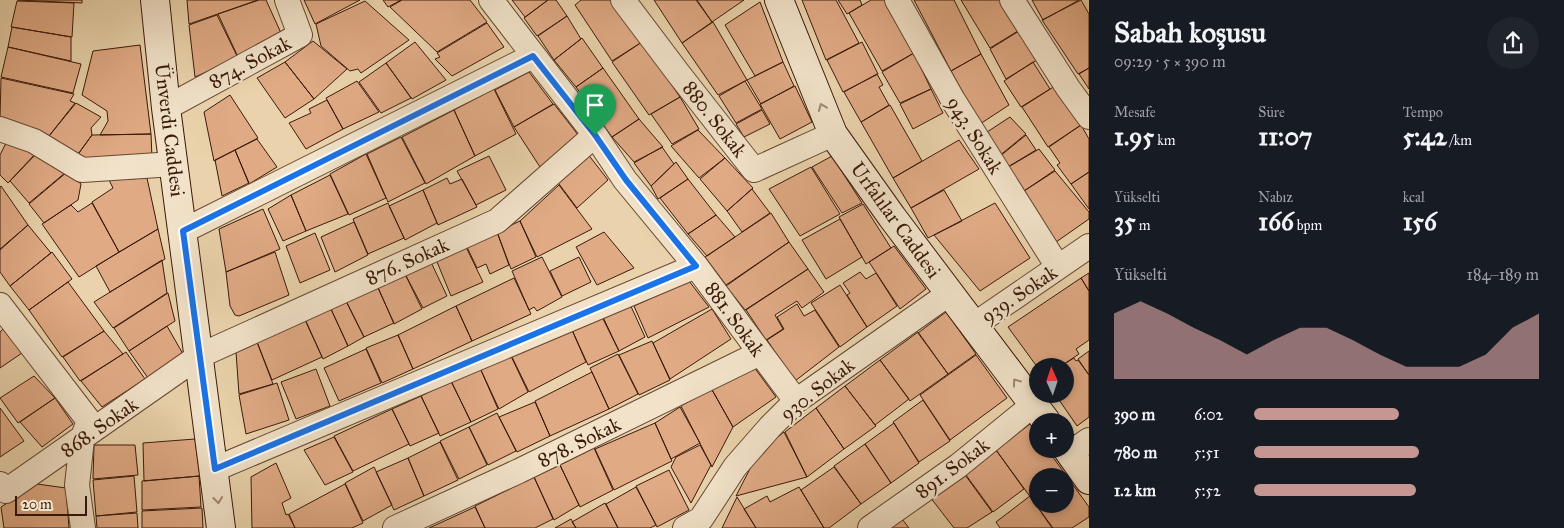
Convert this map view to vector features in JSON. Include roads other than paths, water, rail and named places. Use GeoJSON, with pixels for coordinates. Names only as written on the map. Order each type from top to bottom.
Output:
{"type":"FeatureCollection","features":[{"type":"Feature","properties":{"kind":"main road","name":"Ünverdi Caddesi"},"geometry":{"type":"LineString","coordinates":[[155,0],[166,108],[215,469],[221,528]]}},
{"type":"Feature","properties":{"kind":"main road","name":"Urfalılar Caddesi"},"geometry":{"type":"LineString","coordinates":[[779,0],[833,134],[892,217],[1039,413]]}},
{"type":"Feature","properties":{"kind":"main road"},"geometry":{"type":"LineString","coordinates":[[1075,446],[1089,480]]}},
{"type":"Feature","properties":{"kind":"street","name":"874. Sokak"},"geometry":{"type":"LineString","coordinates":[[166,108],[300,35],[287,0]]}},
{"type":"Feature","properties":{"kind":"street","name":"881. Sokak"},"geometry":{"type":"LineString","coordinates":[[491,0],[595,135],[626,180],[696,266],[796,401]]}},
{"type":"Feature","properties":{"kind":"street","name":"880. Sokak"},"geometry":{"type":"LineString","coordinates":[[623,0],[754,170],[833,134]]}},
{"type":"Feature","properties":{"kind":"street","name":"943. Sokak"},"geometry":{"type":"LineString","coordinates":[[897,0],[953,100],[1058,268]]}},
{"type":"Feature","properties":{"kind":"street"},"geometry":{"type":"LineString","coordinates":[[1012,0],[1068,88],[1089,117]]}},
{"type":"Feature","properties":{"kind":"street"},"geometry":{"type":"LineString","coordinates":[[183,231],[533,56]]}},
{"type":"Feature","properties":{"kind":"street"},"geometry":{"type":"LineString","coordinates":[[0,129],[34,141],[82,170],[174,164]]}},
{"type":"Feature","properties":{"kind":"street","name":"876. Sokak"},"geometry":{"type":"LineString","coordinates":[[200,356],[497,220],[595,135]]}},
{"type":"Feature","properties":{"kind":"street","name":"939. Sokak"},"geometry":{"type":"LineString","coordinates":[[974,325],[1089,246]]}},
{"type":"Feature","properties":{"kind":"street"},"geometry":{"type":"LineString","coordinates":[[215,469],[696,266]]}},
{"type":"Feature","properties":{"kind":"street","name":"930. Sokak"},"geometry":{"type":"LineString","coordinates":[[685,528],[701,519],[735,467],[796,401],[950,293]]}},
{"type":"Feature","properties":{"kind":"street"},"geometry":{"type":"LineString","coordinates":[[0,305],[88,420],[82,439],[77,485],[83,528]]}},
{"type":"Feature","properties":{"kind":"street","name":"878. Sokak"},"geometry":{"type":"LineString","coordinates":[[395,528],[519,472],[760,353]]}},
{"type":"Feature","properties":{"kind":"street","name":"868. Sokak"},"geometry":{"type":"LineString","coordinates":[[0,484],[6,491],[200,356]]}},
{"type":"Feature","properties":{"kind":"street","name":"891. Sokak"},"geometry":{"type":"LineString","coordinates":[[870,528],[958,466],[1029,420]]}}]}
